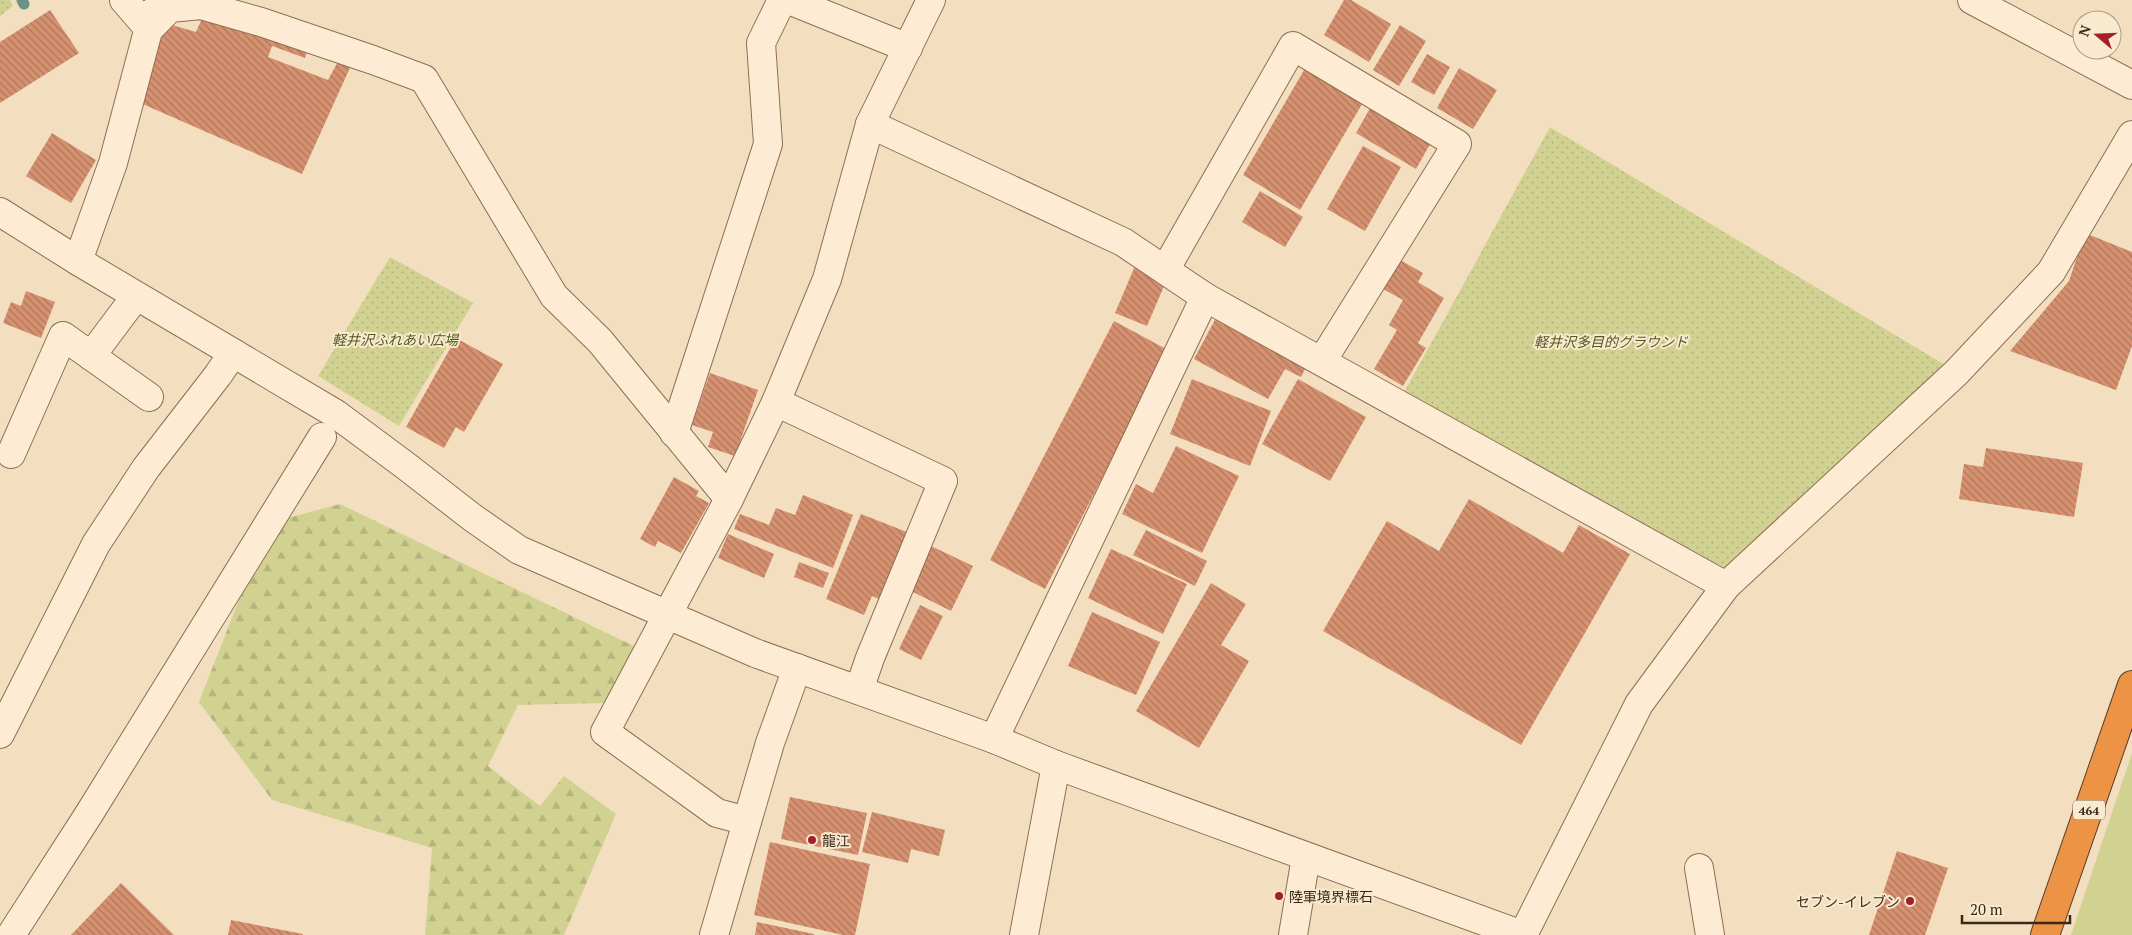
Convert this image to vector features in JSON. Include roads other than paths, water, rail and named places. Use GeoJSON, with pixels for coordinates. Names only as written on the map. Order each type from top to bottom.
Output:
{"type":"FeatureCollection","features":[{"type":"Feature","properties":{"kind":"highway","name":"464"},"geometry":{"type":"LineString","coordinates":[[2045,935],[2132,685]]}},
{"type":"Feature","properties":{"kind":"street"},"geometry":{"type":"LineString","coordinates":[[124,0],[149,30]]}},
{"type":"Feature","properties":{"kind":"street"},"geometry":{"type":"LineString","coordinates":[[78,261],[113,163],[156,0]]}},
{"type":"Feature","properties":{"kind":"street"},"geometry":{"type":"LineString","coordinates":[[674,433],[768,144],[761,43],[782,0]]}},
{"type":"Feature","properties":{"kind":"street"},"geometry":{"type":"LineString","coordinates":[[789,0],[908,48]]}},
{"type":"Feature","properties":{"kind":"street"},"geometry":{"type":"LineString","coordinates":[[748,820],[717,813],[604,732],[729,499],[776,402],[827,279],[870,124],[931,0]]}},
{"type":"Feature","properties":{"kind":"street"},"geometry":{"type":"LineString","coordinates":[[1972,0],[2132,85]]}},
{"type":"Feature","properties":{"kind":"street"},"geometry":{"type":"LineString","coordinates":[[149,30],[170,8],[201,5],[289,32],[424,79],[554,296],[600,341],[729,499]]}},
{"type":"Feature","properties":{"kind":"street"},"geometry":{"type":"LineString","coordinates":[[1165,270],[1294,46],[1457,144],[1322,362]]}},
{"type":"Feature","properties":{"kind":"street"},"geometry":{"type":"LineString","coordinates":[[870,124],[1123,242],[1205,296],[1726,586]]}},
{"type":"Feature","properties":{"kind":"street"},"geometry":{"type":"LineString","coordinates":[[0,212],[136,296],[336,414],[473,518],[519,550],[755,652],[994,739],[1306,857],[1522,935],[1639,704],[1726,586],[1956,373],[2051,272],[2132,135]]}},
{"type":"Feature","properties":{"kind":"street"},"geometry":{"type":"LineString","coordinates":[[91,356],[136,296]]}},
{"type":"Feature","properties":{"kind":"street"},"geometry":{"type":"LineString","coordinates":[[994,739],[1205,296]]}},
{"type":"Feature","properties":{"kind":"street"},"geometry":{"type":"LineString","coordinates":[[11,454],[63,336],[149,397]]}},
{"type":"Feature","properties":{"kind":"street"},"geometry":{"type":"LineString","coordinates":[[0,734],[96,544],[146,468],[233,353]]}},
{"type":"Feature","properties":{"kind":"street"},"geometry":{"type":"LineString","coordinates":[[776,402],[943,481],[870,658],[859,690]]}},
{"type":"Feature","properties":{"kind":"street"},"geometry":{"type":"LineString","coordinates":[[11,935],[94,805],[322,437]]}},
{"type":"Feature","properties":{"kind":"street"},"geometry":{"type":"LineString","coordinates":[[714,935],[770,743],[797,668]]}},
{"type":"Feature","properties":{"kind":"street"},"geometry":{"type":"LineString","coordinates":[[1024,935],[1056,764]]}},
{"type":"Feature","properties":{"kind":"street"},"geometry":{"type":"LineString","coordinates":[[1293,935],[1306,857]]}},
{"type":"Feature","properties":{"kind":"street"},"geometry":{"type":"LineString","coordinates":[[1699,868],[1710,935]]}},
{"type":"Feature","properties":{"kind":"waterway"},"geometry":{"type":"LineString","coordinates":[[22,0],[24,4]]}},
{"type":"Feature","properties":{"kind":"place","name":"龍江"},"geometry":{"type":"Point","coordinates":[812,840]}},
{"type":"Feature","properties":{"kind":"place","name":"陸軍境界標石"},"geometry":{"type":"Point","coordinates":[1279,896]}},
{"type":"Feature","properties":{"kind":"place","name":"セブン-イレブン"},"geometry":{"type":"Point","coordinates":[1910,901]}},
{"type":"Feature","properties":{"kind":"park label","name":"軽井沢ふれあい広場"},"geometry":{"type":"Point","coordinates":[395,339]}},
{"type":"Feature","properties":{"kind":"park label","name":"軽井沢多目的グラウンド"},"geometry":{"type":"Point","coordinates":[1611,341]}}]}
